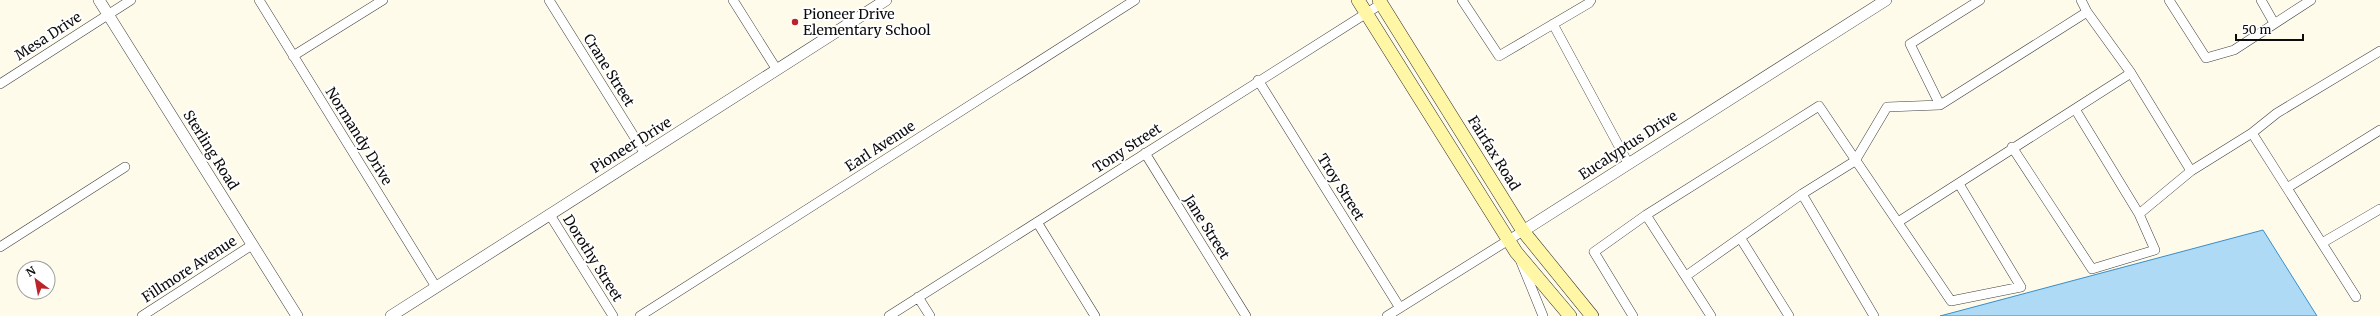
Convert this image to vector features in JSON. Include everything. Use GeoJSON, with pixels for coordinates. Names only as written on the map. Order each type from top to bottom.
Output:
{"type":"FeatureCollection","features":[{"type":"Feature","properties":{"kind":"main road"},"geometry":{"type":"LineString","coordinates":[[1358,0],[1510,239],[1516,252],[1570,316]]}},
{"type":"Feature","properties":{"kind":"main road","name":"Fairfax Road"},"geometry":{"type":"LineString","coordinates":[[1380,2],[1523,231],[1592,316]]}},
{"type":"Feature","properties":{"kind":"street","name":"Sterling Road"},"geometry":{"type":"LineString","coordinates":[[99,0],[297,316]]}},
{"type":"Feature","properties":{"kind":"street","name":"Mesa Drive"},"geometry":{"type":"LineString","coordinates":[[0,84],[131,0]]}},
{"type":"Feature","properties":{"kind":"street","name":"Normandy Drive"},"geometry":{"type":"LineString","coordinates":[[259,0],[436,287]]}},
{"type":"Feature","properties":{"kind":"street"},"geometry":{"type":"LineString","coordinates":[[293,56],[383,0]]}},
{"type":"Feature","properties":{"kind":"street","name":"Crane Street"},"geometry":{"type":"LineString","coordinates":[[549,0],[644,154]]}},
{"type":"Feature","properties":{"kind":"street"},"geometry":{"type":"LineString","coordinates":[[733,0],[777,70]]}},
{"type":"Feature","properties":{"kind":"street","name":"Pioneer Drive"},"geometry":{"type":"LineString","coordinates":[[391,316],[886,0]]}},
{"type":"Feature","properties":{"kind":"street","name":"Earl Avenue"},"geometry":{"type":"LineString","coordinates":[[640,316],[1135,0]]}},
{"type":"Feature","properties":{"kind":"street"},"geometry":{"type":"LineString","coordinates":[[1462,0],[1499,56],[1589,3],[1591,0]]}},
{"type":"Feature","properties":{"kind":"street","name":"Eucalyptus Drive"},"geometry":{"type":"LineString","coordinates":[[1387,316],[1886,0]]}},
{"type":"Feature","properties":{"kind":"street"},"geometry":{"type":"LineString","coordinates":[[1940,105],[1910,44],[1980,0]]}},
{"type":"Feature","properties":{"kind":"street"},"geometry":{"type":"LineString","coordinates":[[2081,0],[2087,12],[2131,73],[2191,171]]}},
{"type":"Feature","properties":{"kind":"street"},"geometry":{"type":"LineString","coordinates":[[2169,0],[2206,58],[2234,50],[2311,0]]}},
{"type":"Feature","properties":{"kind":"street"},"geometry":{"type":"LineString","coordinates":[[2261,0],[2274,23]]}},
{"type":"Feature","properties":{"kind":"street","name":"Tony Street"},"geometry":{"type":"LineString","coordinates":[[889,316],[1258,80],[1366,13],[1380,2]]}},
{"type":"Feature","properties":{"kind":"street"},"geometry":{"type":"LineString","coordinates":[[1686,276],[1741,239],[1802,194],[1855,161],[1887,107],[1940,105],[2087,12]]}},
{"type":"Feature","properties":{"kind":"street"},"geometry":{"type":"LineString","coordinates":[[1553,24],[1628,162]]}},
{"type":"Feature","properties":{"kind":"street"},"geometry":{"type":"LineString","coordinates":[[2139,214],[2191,171],[2252,133],[2277,113],[2380,51]]}},
{"type":"Feature","properties":{"kind":"street"},"geometry":{"type":"LineString","coordinates":[[1898,222],[1959,184],[2012,147],[2131,73]]}},
{"type":"Feature","properties":{"kind":"street","name":"Troy Street"},"geometry":{"type":"LineString","coordinates":[[1258,80],[1400,308]]}},
{"type":"Feature","properties":{"kind":"street"},"geometry":{"type":"LineString","coordinates":[[1633,316],[1594,252],[1646,214],[1819,106],[1951,301],[2021,287],[1959,184]]}},
{"type":"Feature","properties":{"kind":"street"},"geometry":{"type":"LineString","coordinates":[[2012,147],[2092,269],[2155,250],[2139,214],[2075,109]]}},
{"type":"Feature","properties":{"kind":"street"},"geometry":{"type":"LineString","coordinates":[[2287,188],[2380,130]]}},
{"type":"Feature","properties":{"kind":"street"},"geometry":{"type":"LineString","coordinates":[[2252,133],[2356,297]]}},
{"type":"Feature","properties":{"kind":"street","name":"Jane Street"},"geometry":{"type":"LineString","coordinates":[[1145,153],[1246,316]]}},
{"type":"Feature","properties":{"kind":"street"},"geometry":{"type":"LineString","coordinates":[[0,247],[125,167]]}},
{"type":"Feature","properties":{"kind":"street"},"geometry":{"type":"LineString","coordinates":[[1802,194],[1874,316]]}},
{"type":"Feature","properties":{"kind":"street"},"geometry":{"type":"LineString","coordinates":[[2322,243],[2380,209]]}},
{"type":"Feature","properties":{"kind":"street"},"geometry":{"type":"LineString","coordinates":[[1646,214],[1711,316]]}},
{"type":"Feature","properties":{"kind":"street","name":"Dorothy Street"},"geometry":{"type":"LineString","coordinates":[[550,215],[613,316]]}},
{"type":"Feature","properties":{"kind":"street"},"geometry":{"type":"LineString","coordinates":[[1036,222],[1095,316]]}},
{"type":"Feature","properties":{"kind":"street"},"geometry":{"type":"LineString","coordinates":[[1741,239],[1789,316]]}},
{"type":"Feature","properties":{"kind":"street","name":"Fillmore Avenue"},"geometry":{"type":"LineString","coordinates":[[142,316],[252,245]]}},
{"type":"Feature","properties":{"kind":"street"},"geometry":{"type":"LineString","coordinates":[[1516,252],[1543,316]]}},
{"type":"Feature","properties":{"kind":"street"},"geometry":{"type":"LineString","coordinates":[[918,297],[930,316]]}},
{"type":"Feature","properties":{"kind":"water"},"geometry":{"type":"Polygon","coordinates":[[[2263,230],[2317,316],[1940,316],[2263,230]]]}},
{"type":"Feature","properties":{"kind":"place","name":"Pioneer Drive Elementary School"},"geometry":{"type":"Point","coordinates":[795,22]}}]}
